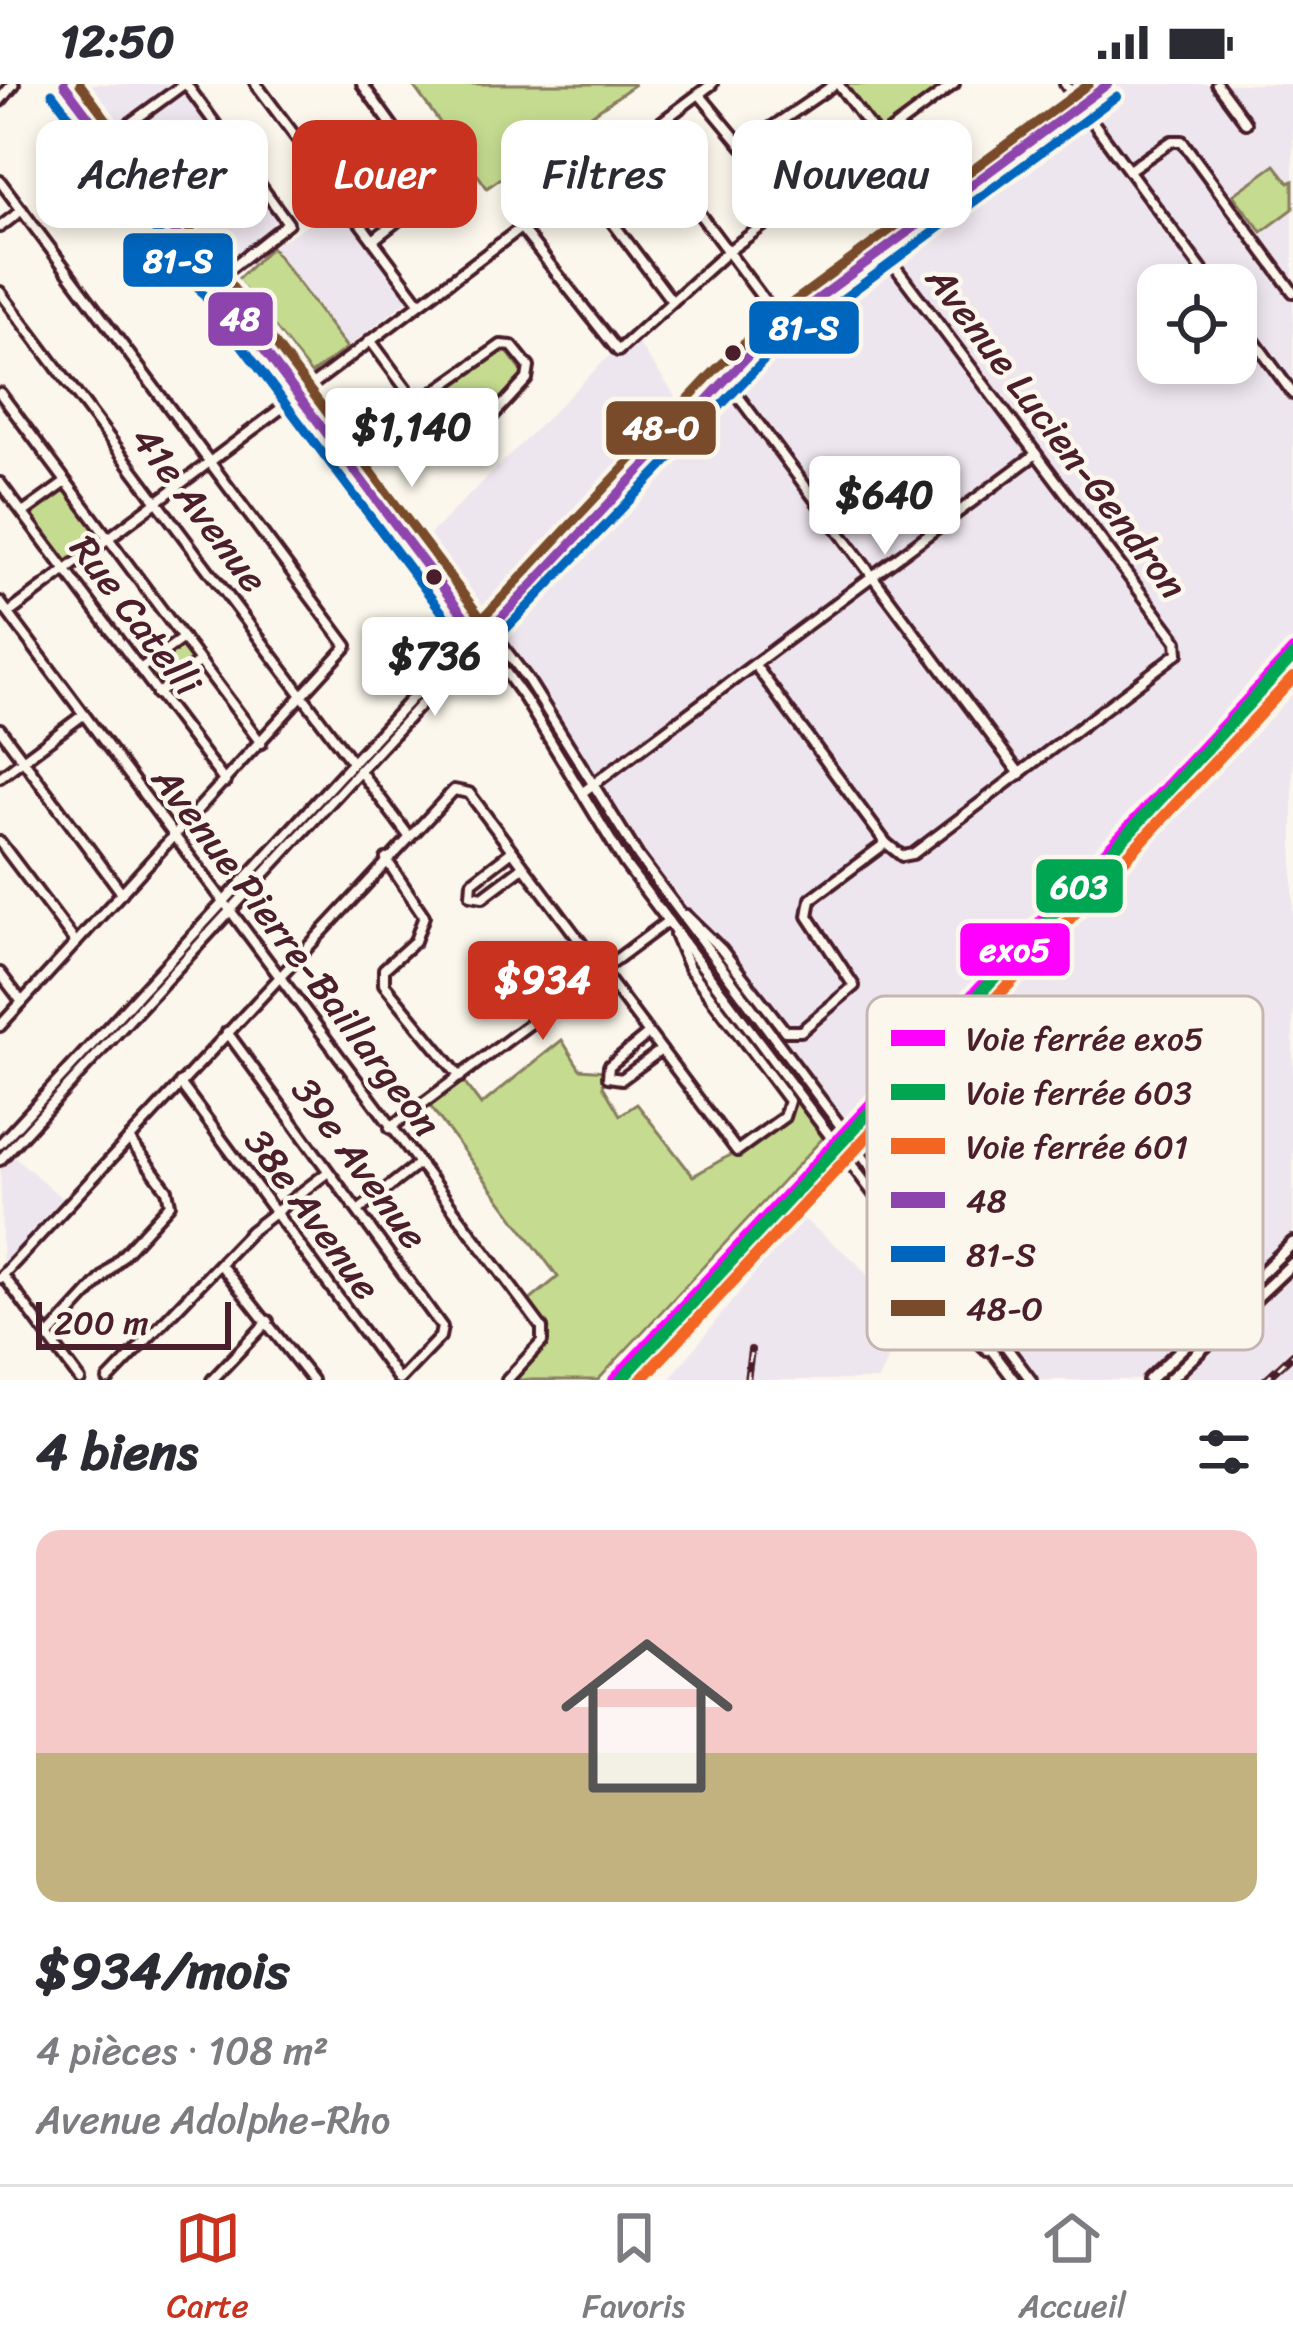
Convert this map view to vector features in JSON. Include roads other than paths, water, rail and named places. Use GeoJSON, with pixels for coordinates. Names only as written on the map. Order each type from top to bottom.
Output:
{"type":"FeatureCollection","features":[{"type":"Feature","properties":{"kind":"main road"},"geometry":{"type":"LineString","coordinates":[[0,100],[13,84]]}},
{"type":"Feature","properties":{"kind":"main road"},"geometry":{"type":"LineString","coordinates":[[1263,1272],[1293,1243]]}},
{"type":"Feature","properties":{"kind":"main road"},"geometry":{"type":"LineString","coordinates":[[1263,1291],[1293,1263]]}},
{"type":"Feature","properties":{"kind":"main road"},"geometry":{"type":"LineString","coordinates":[[1149,1380],[1181,1350]]}},
{"type":"Feature","properties":{"kind":"main road"},"geometry":{"type":"LineString","coordinates":[[1169,1380],[1201,1350]]}},
{"type":"Feature","properties":{"kind":"street"},"geometry":{"type":"LineString","coordinates":[[64,84],[91,120]]}},
{"type":"Feature","properties":{"kind":"street"},"geometry":{"type":"LineString","coordinates":[[80,84],[107,120]]}},
{"type":"Feature","properties":{"kind":"street"},"geometry":{"type":"LineString","coordinates":[[135,120],[185,84],[288,223],[213,282]]}},
{"type":"Feature","properties":{"kind":"street"},"geometry":{"type":"LineString","coordinates":[[256,84],[419,302]]}},
{"type":"Feature","properties":{"kind":"street"},"geometry":{"type":"LineString","coordinates":[[362,84],[438,189],[373,240]]}},
{"type":"Feature","properties":{"kind":"street"},"geometry":{"type":"LineString","coordinates":[[664,120],[712,84]]}},
{"type":"Feature","properties":{"kind":"street"},"geometry":{"type":"LineString","coordinates":[[699,94],[743,147],[837,84],[864,120]]}},
{"type":"Feature","properties":{"kind":"street"},"geometry":{"type":"LineString","coordinates":[[905,120],[954,84]]}},
{"type":"Feature","properties":{"kind":"street"},"geometry":{"type":"LineString","coordinates":[[1065,84],[1198,264]]}},
{"type":"Feature","properties":{"kind":"street"},"geometry":{"type":"LineString","coordinates":[[1077,99],[1089,84]]}},
{"type":"Feature","properties":{"kind":"street"},"geometry":{"type":"LineString","coordinates":[[972,176],[1077,99],[1108,84]]}},
{"type":"Feature","properties":{"kind":"street"},"geometry":{"type":"LineString","coordinates":[[1217,84],[1246,123]]}},
{"type":"Feature","properties":{"kind":"street"},"geometry":{"type":"LineString","coordinates":[[1129,170],[1172,140],[1182,141],[1293,292]]}},
{"type":"Feature","properties":{"kind":"street"},"geometry":{"type":"LineString","coordinates":[[0,181],[344,639],[344,654],[0,1026]]}},
{"type":"Feature","properties":{"kind":"street"},"geometry":{"type":"LineString","coordinates":[[0,227],[22,210]]}},
{"type":"Feature","properties":{"kind":"street"},"geometry":{"type":"LineString","coordinates":[[708,226],[782,324]]}},
{"type":"Feature","properties":{"kind":"street"},"geometry":{"type":"LineString","coordinates":[[172,228],[474,629],[625,864],[867,1185]]}},
{"type":"Feature","properties":{"kind":"street"},"geometry":{"type":"LineString","coordinates":[[188,228],[482,619],[638,856],[867,1163]]}},
{"type":"Feature","properties":{"kind":"street"},"geometry":{"type":"LineString","coordinates":[[8,613],[521,228],[614,351],[635,339],[671,300],[759,228]]}},
{"type":"Feature","properties":{"kind":"street"},"geometry":{"type":"LineString","coordinates":[[617,228],[671,300]]}},
{"type":"Feature","properties":{"kind":"street"},"geometry":{"type":"LineString","coordinates":[[0,1160],[482,619],[775,315],[900,228]]}},
{"type":"Feature","properties":{"kind":"street"},"geometry":{"type":"LineString","coordinates":[[0,1144],[359,770],[720,373],[906,228]]}},
{"type":"Feature","properties":{"kind":"street","name":"Avenue Lucien-Gendron"},"geometry":{"type":"LineString","coordinates":[[882,249],[1177,641],[1178,653],[1020,774]]}},
{"type":"Feature","properties":{"kind":"street","name":"41e Avenue"},"geometry":{"type":"LineString","coordinates":[[0,292],[352,761]]}},
{"type":"Feature","properties":{"kind":"street"},"geometry":{"type":"LineString","coordinates":[[370,340],[417,404],[450,448],[459,450],[527,379],[529,367],[512,346],[501,345],[417,404]]}},
{"type":"Feature","properties":{"kind":"street"},"geometry":{"type":"LineString","coordinates":[[1257,345],[1293,394]]}},
{"type":"Feature","properties":{"kind":"street"},"geometry":{"type":"LineString","coordinates":[[720,373],[1020,774],[914,854],[902,856],[886,843],[755,665]]}},
{"type":"Feature","properties":{"kind":"street"},"geometry":{"type":"LineString","coordinates":[[0,393],[262,743]]}},
{"type":"Feature","properties":{"kind":"street"},"geometry":{"type":"LineString","coordinates":[[583,792],[1036,454]]}},
{"type":"Feature","properties":{"kind":"street"},"geometry":{"type":"LineString","coordinates":[[23,514],[66,482]]}},
{"type":"Feature","properties":{"kind":"street","name":"Rue Catelli"},"geometry":{"type":"LineString","coordinates":[[0,483],[225,782]]}},
{"type":"Feature","properties":{"kind":"street","name":"Avenue Pierre-Baillargeon"},"geometry":{"type":"LineString","coordinates":[[0,602],[544,1335],[507,1380]]}},
{"type":"Feature","properties":{"kind":"street"},"geometry":{"type":"LineString","coordinates":[[140,669],[183,638]]}},
{"type":"Feature","properties":{"kind":"street"},"geometry":{"type":"LineString","coordinates":[[157,694],[200,662]]}},
{"type":"Feature","properties":{"kind":"street"},"geometry":{"type":"LineString","coordinates":[[0,777],[82,715]]}},
{"type":"Feature","properties":{"kind":"street"},"geometry":{"type":"LineString","coordinates":[[0,729],[122,893]]}},
{"type":"Feature","properties":{"kind":"street"},"geometry":{"type":"LineString","coordinates":[[359,770],[408,835]]}},
{"type":"Feature","properties":{"kind":"street"},"geometry":{"type":"LineString","coordinates":[[80,1380],[1,1275],[446,795],[462,789],[737,1151],[790,1108],[778,1083],[689,968],[670,923]]}},
{"type":"Feature","properties":{"kind":"street"},"geometry":{"type":"LineString","coordinates":[[0,842],[76,943]]}},
{"type":"Feature","properties":{"kind":"street"},"geometry":{"type":"LineString","coordinates":[[670,900],[719,946],[790,1034],[801,1031],[854,986],[806,912],[811,899],[886,843]]}},
{"type":"Feature","properties":{"kind":"street"},"geometry":{"type":"LineString","coordinates":[[512,852],[472,881],[471,895],[483,897],[523,867]]}},
{"type":"Feature","properties":{"kind":"street"},"geometry":{"type":"LineString","coordinates":[[625,864],[638,856]]}},
{"type":"Feature","properties":{"kind":"street"},"geometry":{"type":"LineString","coordinates":[[386,859],[424,916],[415,941],[384,969],[383,984],[460,1077]]}},
{"type":"Feature","properties":{"kind":"street"},"geometry":{"type":"LineString","coordinates":[[390,1128],[670,923]]}},
{"type":"Feature","properties":{"kind":"street"},"geometry":{"type":"LineString","coordinates":[[511,980],[492,986],[478,963],[482,957],[496,959],[511,980],[538,1019]]}},
{"type":"Feature","properties":{"kind":"street"},"geometry":{"type":"LineString","coordinates":[[0,973],[22,1002]]}},
{"type":"Feature","properties":{"kind":"street","name":"39e Avenue"},"geometry":{"type":"LineString","coordinates":[[227,1032],[443,1330],[399,1380]]}},
{"type":"Feature","properties":{"kind":"street"},"geometry":{"type":"LineString","coordinates":[[648,1034],[609,1066],[608,1077],[622,1079],[661,1050]]}},
{"type":"Feature","properties":{"kind":"street","name":"38e Avenue"},"geometry":{"type":"LineString","coordinates":[[180,1083],[399,1380]]}},
{"type":"Feature","properties":{"kind":"street"},"geometry":{"type":"LineString","coordinates":[[48,1336],[170,1204],[167,1190],[129,1139]]}},
{"type":"Feature","properties":{"kind":"street"},"geometry":{"type":"LineString","coordinates":[[358,1211],[419,1163]]}},
{"type":"Feature","properties":{"kind":"street"},"geometry":{"type":"LineString","coordinates":[[108,1380],[219,1263],[328,1172]]}},
{"type":"Feature","properties":{"kind":"street"},"geometry":{"type":"LineString","coordinates":[[219,1263],[312,1380]]}},
{"type":"Feature","properties":{"kind":"street"},"geometry":{"type":"LineString","coordinates":[[212,1380],[268,1321]]}},
{"type":"Feature","properties":{"kind":"street"},"geometry":{"type":"LineString","coordinates":[[989,1350],[994,1354]]}},
{"type":"Feature","properties":{"kind":"street"},"geometry":{"type":"LineString","coordinates":[[991,1350],[1014,1380]]}},
{"type":"Feature","properties":{"kind":"street"},"geometry":{"type":"LineString","coordinates":[[1007,1350],[1031,1380]]}},
{"type":"Feature","properties":{"kind":"street"},"geometry":{"type":"LineString","coordinates":[[1010,1350],[1014,1359]]}},
{"type":"Feature","properties":{"kind":"railway"},"geometry":{"type":"LineString","coordinates":[[1055,919],[1293,663]]}},
{"type":"Feature","properties":{"kind":"railway"},"geometry":{"type":"LineString","coordinates":[[747,1380],[751,1350]]}},
{"type":"Feature","properties":{"kind":"railway"},"geometry":{"type":"LineString","coordinates":[[1265,1380],[1293,1354]]}},
{"type":"Feature","properties":{"kind":"rail line","name":"exo5"},"geometry":{"type":"LineString","coordinates":[[972,996],[1293,651]]}},
{"type":"Feature","properties":{"kind":"rail line","name":"603"},"geometry":{"type":"LineString","coordinates":[[977,996],[1293,656]]}},
{"type":"Feature","properties":{"kind":"rail line","name":"601"},"geometry":{"type":"LineString","coordinates":[[998,996],[1293,678]]}},
{"type":"Feature","properties":{"kind":"rail line","name":"exo5"},"geometry":{"type":"LineString","coordinates":[[614,1380],[867,1108]]}},
{"type":"Feature","properties":{"kind":"rail line","name":"603"},"geometry":{"type":"LineString","coordinates":[[621,1380],[867,1115]]}},
{"type":"Feature","properties":{"kind":"rail line","name":"601"},"geometry":{"type":"LineString","coordinates":[[641,1380],[867,1137]]}}]}
